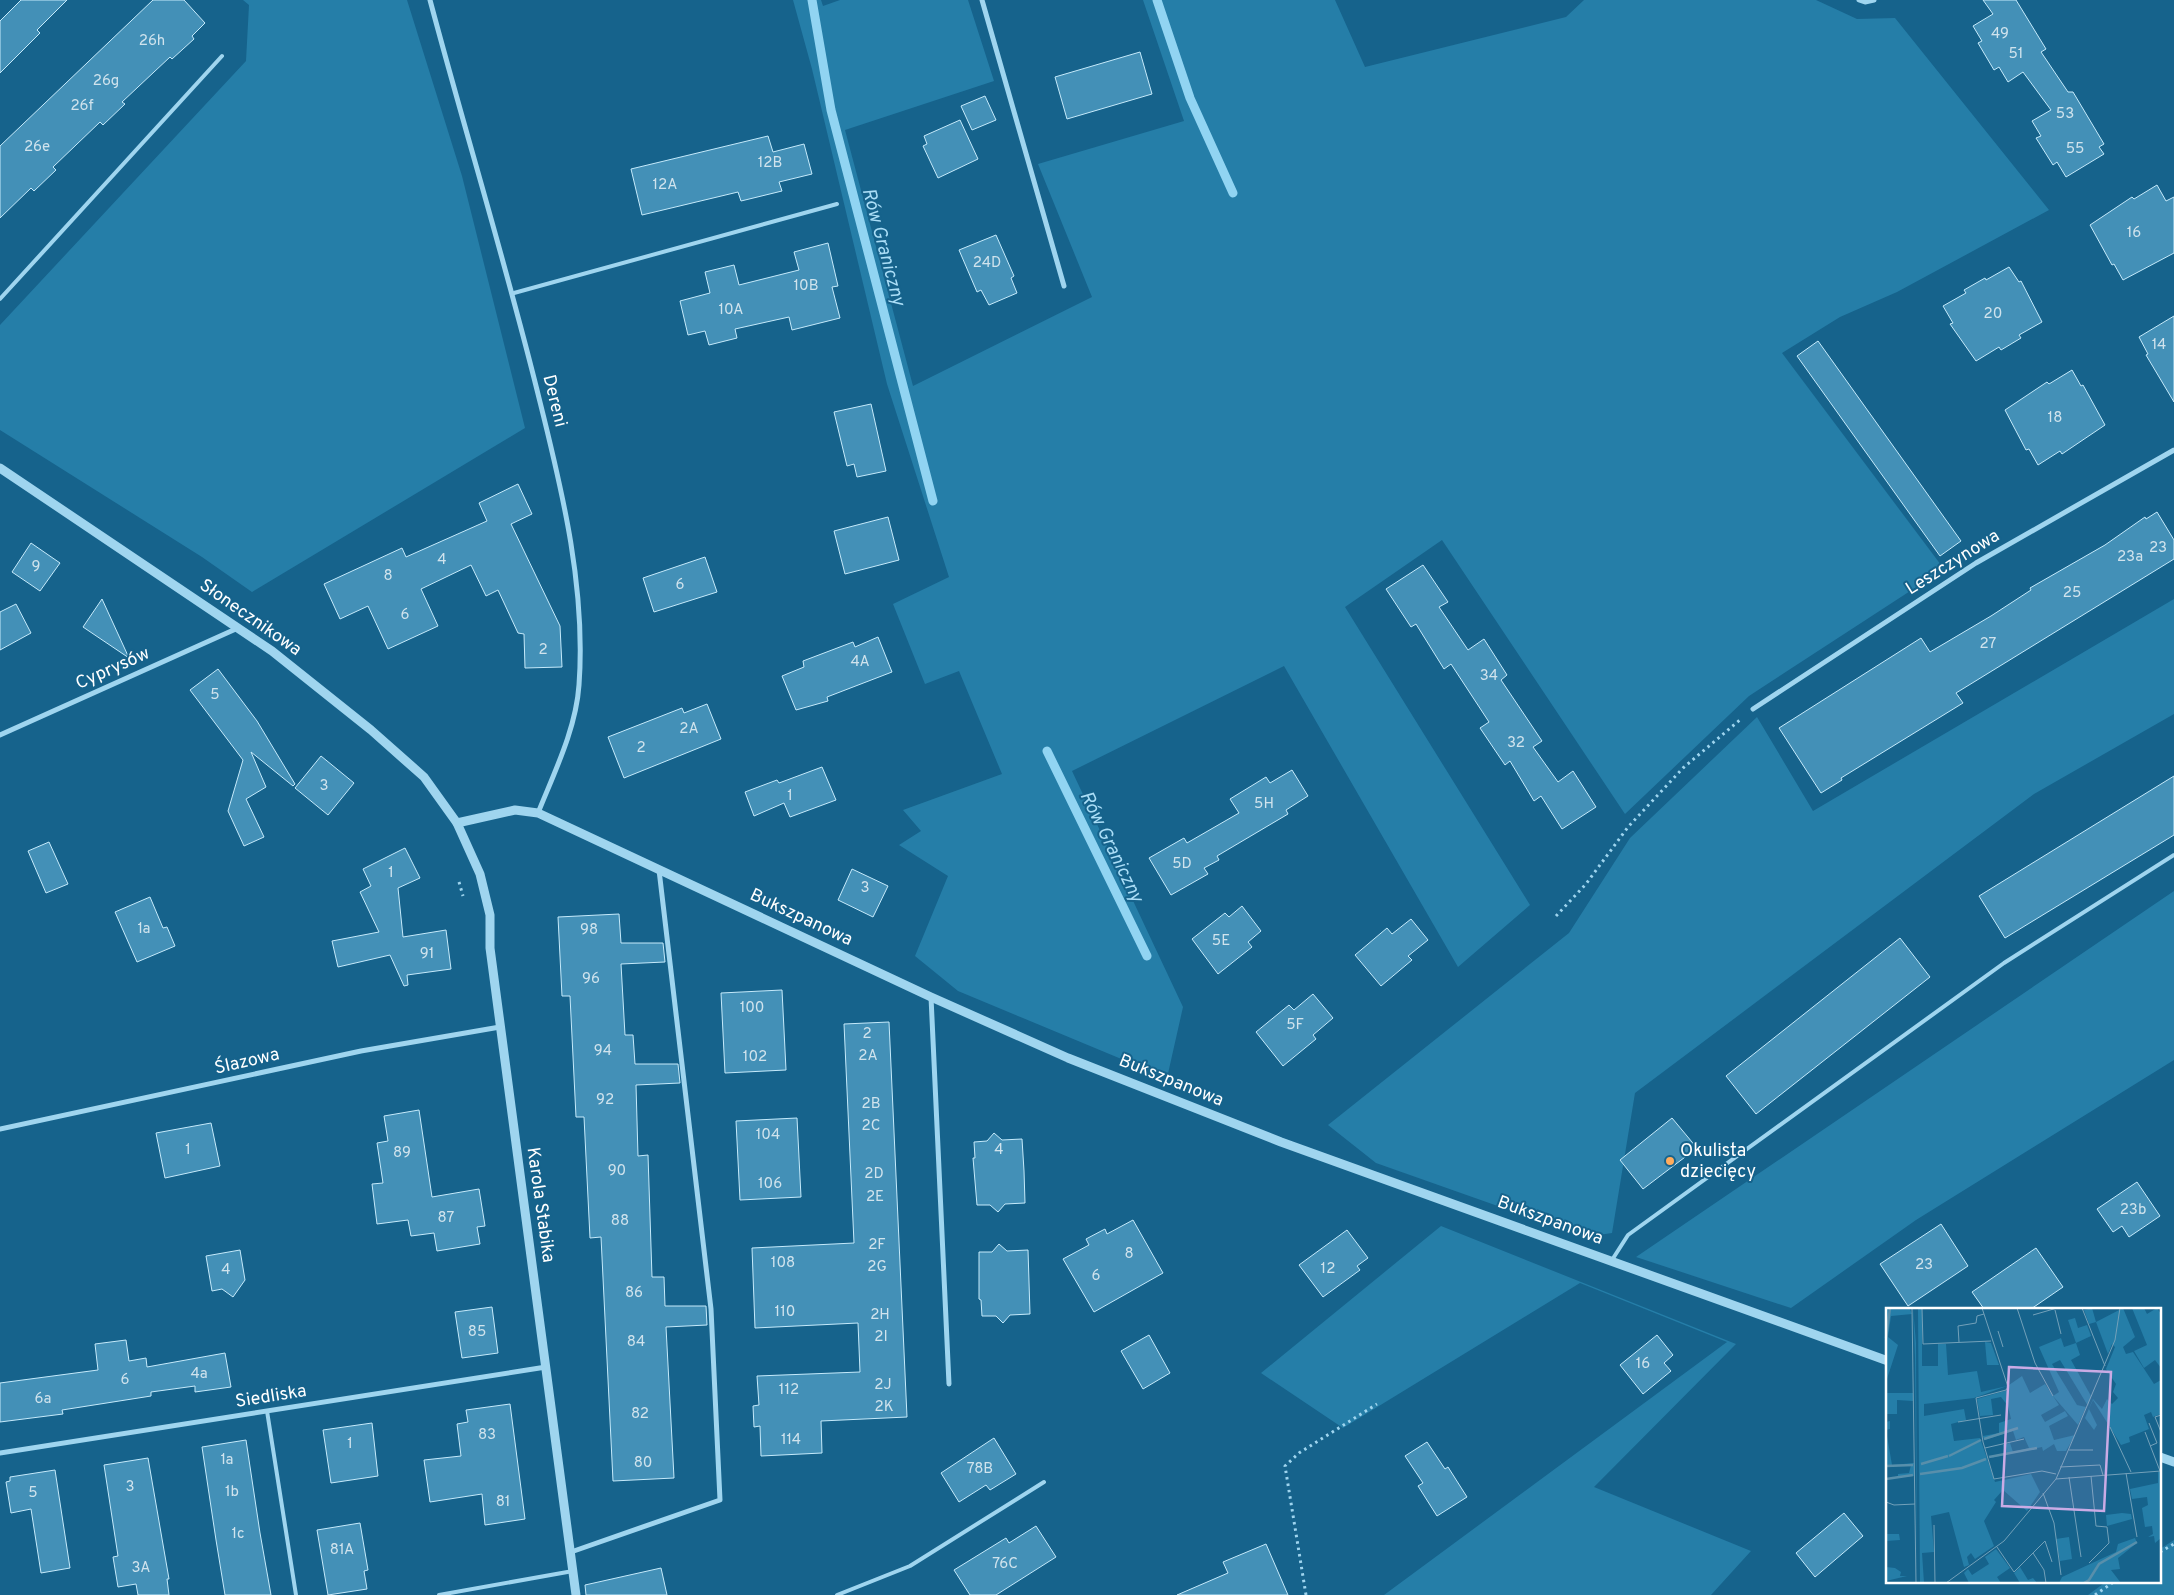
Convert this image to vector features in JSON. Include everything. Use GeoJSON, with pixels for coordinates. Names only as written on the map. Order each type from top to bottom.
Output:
{"type":"FeatureCollection","features":[{"type":"Feature","properties":{"kind":"street","name":"Dereni"},"geometry":{"type":"LineString","coordinates":[[430,0],[458,108],[514,293],[561,485],[578,594],[579,686],[570,731],[538,813]]}},
{"type":"Feature","properties":{"kind":"street"},"geometry":{"type":"LineString","coordinates":[[982,0],[1064,286]]}},
{"type":"Feature","properties":{"kind":"street"},"geometry":{"type":"LineString","coordinates":[[1859,0],[1865,2],[1874,0]]}},
{"type":"Feature","properties":{"kind":"street","name":"Leszczynowa"},"geometry":{"type":"LineString","coordinates":[[1753,709],[1976,563],[2174,450]]}},
{"type":"Feature","properties":{"kind":"street","name":"Słonecznikowa"},"geometry":{"type":"LineString","coordinates":[[0,468],[272,651],[371,730],[424,778],[457,823]]}},
{"type":"Feature","properties":{"kind":"street","name":"Cyprysów"},"geometry":{"type":"LineString","coordinates":[[0,734],[238,628]]}},
{"type":"Feature","properties":{"kind":"street","name":"Bukszpanowa"},"geometry":{"type":"LineString","coordinates":[[457,823],[515,810],[538,813],[931,997],[1068,1058],[1282,1142],[1886,1360]]}},
{"type":"Feature","properties":{"kind":"street","name":"Karola Stabika"},"geometry":{"type":"LineString","coordinates":[[457,823],[480,874],[490,914],[490,948],[576,1595]]}},
{"type":"Feature","properties":{"kind":"street"},"geometry":{"type":"LineString","coordinates":[[571,1552],[720,1500],[711,1309],[659,870]]}},
{"type":"Feature","properties":{"kind":"street"},"geometry":{"type":"LineString","coordinates":[[931,997],[949,1384]]}},
{"type":"Feature","properties":{"kind":"street","name":"Ślazowa"},"geometry":{"type":"LineString","coordinates":[[0,1129],[361,1051],[500,1027]]}},
{"type":"Feature","properties":{"kind":"street","name":"Siedliska"},"geometry":{"type":"LineString","coordinates":[[0,1453],[546,1367]]}},
{"type":"Feature","properties":{"kind":"street"},"geometry":{"type":"LineString","coordinates":[[2162,1458],[2174,1462]]}},
{"type":"Feature","properties":{"kind":"lane"},"geometry":{"type":"LineString","coordinates":[[0,299],[222,56]]}},
{"type":"Feature","properties":{"kind":"lane"},"geometry":{"type":"LineString","coordinates":[[514,293],[837,204]]}},
{"type":"Feature","properties":{"kind":"lane"},"geometry":{"type":"LineString","coordinates":[[1612,1260],[1628,1235],[1996,969],[2174,856]]}},
{"type":"Feature","properties":{"kind":"lane"},"geometry":{"type":"LineString","coordinates":[[267,1411],[296,1595]]}},
{"type":"Feature","properties":{"kind":"lane"},"geometry":{"type":"LineString","coordinates":[[837,1595],[910,1566],[1044,1482]]}},
{"type":"Feature","properties":{"kind":"lane"},"geometry":{"type":"LineString","coordinates":[[439,1595],[573,1571]]}},
{"type":"Feature","properties":{"kind":"path"},"geometry":{"type":"LineString","coordinates":[[1556,916],[1586,884],[1628,827],[1683,768],[1753,709]]}},
{"type":"Feature","properties":{"kind":"path"},"geometry":{"type":"LineString","coordinates":[[1306,1595],[1285,1466],[1299,1453],[1377,1404]]}},
{"type":"Feature","properties":{"kind":"path"},"geometry":{"type":"LineString","coordinates":[[2162,1551],[2174,1544]]}},
{"type":"Feature","properties":{"kind":"path"},"geometry":{"type":"LineString","coordinates":[[2094,1595],[2114,1582]]}},
{"type":"Feature","properties":{"kind":"shaded area"},"geometry":{"type":"Polygon","coordinates":[[[243,0],[407,0],[462,176],[525,428],[252,592],[202,557],[0,430],[0,325],[246,61],[249,5],[243,0]]]}},
{"type":"Feature","properties":{"kind":"shaded area"},"geometry":{"type":"Polygon","coordinates":[[[793,0],[821,0],[823,6],[840,0],[968,0],[994,81],[845,130],[913,386],[1092,297],[1038,164],[1184,121],[1143,0],[1335,0],[1365,67],[1566,17],[1584,0],[1816,0],[1857,19],[1895,18],[2049,210],[1897,292],[1840,317],[1782,353],[1944,569],[1749,696],[1625,814],[1442,540],[1345,607],[1530,905],[1458,967],[1284,666],[1072,771],[1183,1007],[1167,1078],[958,991],[915,956],[948,876],[899,845],[921,831],[903,810],[1002,774],[959,671],[925,684],[893,604],[949,577],[887,384],[812,69],[793,0]]]}},
{"type":"Feature","properties":{"kind":"shaded area"},"geometry":{"type":"Polygon","coordinates":[[[2174,599],[2174,714],[2034,794],[1635,1093],[1612,1233],[1585,1237],[1376,1163],[1328,1125],[1569,933],[1630,838],[1757,717],[1813,811],[2174,599]]]}},
{"type":"Feature","properties":{"kind":"shaded area"},"geometry":{"type":"Polygon","coordinates":[[[2174,891],[2174,1060],[1916,1220],[1791,1308],[1636,1257],[2174,891]]]}},
{"type":"Feature","properties":{"kind":"shaded area"},"geometry":{"type":"Polygon","coordinates":[[[1441,1226],[1736,1344],[1594,1487],[1751,1551],[1711,1595],[1384,1595],[1727,1342],[1580,1283],[1343,1428],[1261,1373],[1441,1226]]]}},
{"type":"Feature","properties":{"kind":"shaded area"},"geometry":{"type":"Polygon","coordinates":[[[2174,1540],[2174,1595],[2088,1595],[2106,1582],[2162,1582],[2162,1548],[2174,1540]]]}},
{"type":"Feature","properties":{"kind":"building"},"geometry":{"type":"Polygon","coordinates":[[[21,0],[67,0],[37,30],[40,33],[0,73],[0,21],[21,0]]]}},
{"type":"Feature","properties":{"kind":"building"},"geometry":{"type":"Polygon","coordinates":[[[153,0],[184,0],[205,23],[192,36],[194,39],[172,59],[170,57],[122,102],[125,104],[103,125],[100,122],[53,167],[56,170],[34,191],[31,188],[0,218],[0,146],[153,0]]]}},
{"type":"Feature","properties":{"kind":"building"},"geometry":{"type":"Polygon","coordinates":[[[1983,0],[2016,0],[2046,49],[2041,52],[2068,92],[2073,92],[2104,144],[2099,147],[2104,154],[2066,177],[2057,162],[2053,165],[2036,138],[2041,136],[2032,121],[2051,110],[2023,72],[2008,82],[1999,67],[1994,70],[1978,43],[1982,41],[1973,26],[1993,14],[1983,0]]]}},
{"type":"Feature","properties":{"kind":"building"},"geometry":{"type":"Polygon","coordinates":[[[1140,52],[1152,94],[1067,119],[1055,77],[1140,52]]]}},
{"type":"Feature","properties":{"kind":"building"},"geometry":{"type":"Polygon","coordinates":[[[985,96],[996,120],[972,130],[961,106],[985,96]]]}},
{"type":"Feature","properties":{"kind":"building"},"geometry":{"type":"Polygon","coordinates":[[[960,120],[978,159],[938,178],[923,146],[927,144],[924,136],[960,120]]]}},
{"type":"Feature","properties":{"kind":"building"},"geometry":{"type":"Polygon","coordinates":[[[768,136],[773,152],[804,144],[812,174],[779,182],[782,191],[741,201],[738,192],[642,215],[631,169],[768,136]]]}},
{"type":"Feature","properties":{"kind":"building"},"geometry":{"type":"Polygon","coordinates":[[[2157,185],[2166,201],[2174,197],[2174,253],[2123,280],[2114,264],[2112,265],[2090,225],[2132,197],[2134,199],[2157,185]]]}},
{"type":"Feature","properties":{"kind":"building"},"geometry":{"type":"Polygon","coordinates":[[[996,235],[1014,276],[1011,278],[1017,293],[989,305],[981,290],[977,292],[959,250],[996,235]]]}},
{"type":"Feature","properties":{"kind":"building"},"geometry":{"type":"Polygon","coordinates":[[[828,243],[838,286],[832,287],[840,318],[792,330],[789,317],[735,329],[737,338],[709,345],[705,331],[688,335],[680,301],[710,293],[705,272],[734,265],[739,285],[799,270],[794,252],[828,243]]]}},
{"type":"Feature","properties":{"kind":"building"},"geometry":{"type":"Polygon","coordinates":[[[2009,267],[2019,282],[2021,281],[2042,322],[2019,335],[2021,338],[2001,350],[1999,347],[1976,361],[1950,324],[1953,323],[1943,306],[1966,293],[1964,290],[2009,267]]]}},
{"type":"Feature","properties":{"kind":"building"},"geometry":{"type":"Polygon","coordinates":[[[2174,316],[2174,402],[2146,355],[2148,354],[2139,337],[2174,316]]]}},
{"type":"Feature","properties":{"kind":"building"},"geometry":{"type":"Polygon","coordinates":[[[1818,341],[1961,541],[1940,556],[1797,356],[1818,341]]]}},
{"type":"Feature","properties":{"kind":"building"},"geometry":{"type":"Polygon","coordinates":[[[2072,370],[2081,386],[2083,385],[2105,425],[2062,454],[2060,451],[2038,465],[2029,449],[2026,450],[2005,410],[2047,382],[2049,384],[2072,370]]]}},
{"type":"Feature","properties":{"kind":"building"},"geometry":{"type":"Polygon","coordinates":[[[871,404],[886,471],[857,477],[854,464],[847,466],[834,412],[871,404]]]}},
{"type":"Feature","properties":{"kind":"building"},"geometry":{"type":"Polygon","coordinates":[[[518,484],[532,514],[511,524],[560,626],[562,667],[525,668],[524,634],[518,633],[498,590],[486,596],[471,565],[421,589],[438,626],[388,649],[368,606],[340,619],[324,584],[402,548],[406,557],[487,521],[479,503],[518,484]]]}},
{"type":"Feature","properties":{"kind":"building"},"geometry":{"type":"Polygon","coordinates":[[[2157,512],[2174,540],[2174,559],[1956,693],[1963,703],[1841,778],[1842,780],[1821,793],[1779,728],[1921,638],[1930,652],[1991,616],[2031,590],[2030,588],[2105,545],[2145,517],[2146,519],[2157,512]]]}},
{"type":"Feature","properties":{"kind":"building"},"geometry":{"type":"Polygon","coordinates":[[[888,517],[899,560],[845,574],[834,531],[888,517]]]}},
{"type":"Feature","properties":{"kind":"building"},"geometry":{"type":"Polygon","coordinates":[[[31,543],[60,563],[40,591],[12,572],[31,543]]]}},
{"type":"Feature","properties":{"kind":"building"},"geometry":{"type":"Polygon","coordinates":[[[705,557],[717,592],[654,612],[643,578],[705,557]]]}},
{"type":"Feature","properties":{"kind":"building"},"geometry":{"type":"Polygon","coordinates":[[[1423,565],[1448,602],[1439,607],[1468,650],[1484,639],[1507,675],[1501,680],[1542,741],[1533,747],[1558,782],[1573,771],[1596,807],[1562,829],[1541,796],[1534,801],[1510,761],[1505,765],[1480,728],[1489,722],[1451,664],[1444,669],[1416,624],[1411,627],[1386,589],[1423,565]]]}},
{"type":"Feature","properties":{"kind":"building"},"geometry":{"type":"Polygon","coordinates":[[[102,599],[129,658],[83,627],[102,599]]]}},
{"type":"Feature","properties":{"kind":"building"},"geometry":{"type":"Polygon","coordinates":[[[16,604],[31,633],[0,650],[0,612],[16,604]]]}},
{"type":"Feature","properties":{"kind":"building"},"geometry":{"type":"Polygon","coordinates":[[[878,637],[892,672],[827,697],[828,701],[796,710],[782,676],[804,667],[803,661],[853,642],[855,647],[878,637]]]}},
{"type":"Feature","properties":{"kind":"building"},"geometry":{"type":"Polygon","coordinates":[[[218,669],[257,721],[295,784],[293,786],[251,752],[266,787],[246,799],[264,837],[244,846],[228,811],[243,760],[190,690],[218,669]]]}},
{"type":"Feature","properties":{"kind":"building"},"geometry":{"type":"Polygon","coordinates":[[[707,704],[721,739],[624,778],[608,737],[682,708],[684,713],[707,704]]]}},
{"type":"Feature","properties":{"kind":"building"},"geometry":{"type":"Polygon","coordinates":[[[321,756],[354,783],[328,815],[295,788],[321,756]]]}},
{"type":"Feature","properties":{"kind":"building"},"geometry":{"type":"Polygon","coordinates":[[[822,767],[836,800],[790,817],[784,803],[754,816],[745,792],[777,780],[779,783],[822,767]]]}},
{"type":"Feature","properties":{"kind":"building"},"geometry":{"type":"Polygon","coordinates":[[[1292,770],[1308,796],[1286,810],[1288,814],[1217,856],[1219,860],[1204,868],[1208,874],[1171,895],[1149,858],[1184,838],[1187,843],[1239,813],[1230,799],[1266,777],[1270,783],[1292,770]]]}},
{"type":"Feature","properties":{"kind":"building"},"geometry":{"type":"Polygon","coordinates":[[[2174,776],[2174,835],[2005,938],[1979,896],[2174,776]]]}},
{"type":"Feature","properties":{"kind":"building"},"geometry":{"type":"Polygon","coordinates":[[[49,842],[68,884],[46,893],[28,851],[49,842]]]}},
{"type":"Feature","properties":{"kind":"building"},"geometry":{"type":"Polygon","coordinates":[[[405,848],[420,878],[398,888],[403,937],[446,930],[451,969],[407,975],[408,985],[404,986],[390,955],[338,967],[332,941],[379,932],[360,892],[371,886],[363,869],[405,848]]]}},
{"type":"Feature","properties":{"kind":"building"},"geometry":{"type":"Polygon","coordinates":[[[852,869],[888,886],[873,917],[838,900],[852,869]]]}},
{"type":"Feature","properties":{"kind":"building"},"geometry":{"type":"Polygon","coordinates":[[[150,897],[163,928],[167,927],[175,946],[137,962],[115,912],[150,897]]]}},
{"type":"Feature","properties":{"kind":"building"},"geometry":{"type":"Polygon","coordinates":[[[1242,906],[1261,931],[1248,942],[1252,947],[1218,974],[1192,939],[1225,913],[1229,917],[1242,906]]]}},
{"type":"Feature","properties":{"kind":"building"},"geometry":{"type":"Polygon","coordinates":[[[619,914],[621,943],[663,943],[665,962],[621,964],[625,1035],[633,1035],[635,1064],[678,1064],[680,1083],[636,1085],[638,1156],[648,1155],[652,1277],[664,1277],[665,1306],[706,1306],[707,1325],[666,1327],[674,1478],[613,1481],[601,1237],[590,1238],[584,1117],[576,1117],[570,996],[562,996],[558,917],[619,914]]]}},
{"type":"Feature","properties":{"kind":"building"},"geometry":{"type":"Polygon","coordinates":[[[1411,919],[1428,940],[1408,956],[1412,960],[1381,986],[1355,955],[1387,928],[1392,934],[1411,919]]]}},
{"type":"Feature","properties":{"kind":"building"},"geometry":{"type":"Polygon","coordinates":[[[1900,938],[1930,977],[1756,1114],[1726,1076],[1900,938]]]}},
{"type":"Feature","properties":{"kind":"building"},"geometry":{"type":"Polygon","coordinates":[[[782,990],[786,1070],[725,1073],[721,993],[782,990]]]}},
{"type":"Feature","properties":{"kind":"building"},"geometry":{"type":"Polygon","coordinates":[[[1313,994],[1333,1018],[1313,1035],[1316,1039],[1283,1066],[1256,1032],[1289,1005],[1294,1010],[1313,994]]]}},
{"type":"Feature","properties":{"kind":"building"},"geometry":{"type":"Polygon","coordinates":[[[889,1022],[907,1417],[821,1421],[822,1453],[761,1456],[760,1426],[754,1427],[753,1406],[759,1405],[757,1376],[860,1372],[858,1323],[755,1328],[752,1248],[854,1243],[844,1024],[889,1022]]]}},
{"type":"Feature","properties":{"kind":"building"},"geometry":{"type":"Polygon","coordinates":[[[419,1110],[432,1197],[479,1189],[485,1226],[477,1227],[480,1244],[437,1251],[434,1233],[411,1236],[408,1220],[377,1224],[372,1184],[383,1183],[377,1143],[388,1141],[384,1116],[419,1110]]]}},
{"type":"Feature","properties":{"kind":"building"},"geometry":{"type":"Polygon","coordinates":[[[797,1118],[801,1197],[740,1200],[736,1121],[797,1118]]]}},
{"type":"Feature","properties":{"kind":"building"},"geometry":{"type":"Polygon","coordinates":[[[1672,1118],[1697,1148],[1643,1189],[1620,1160],[1672,1118]]]}},
{"type":"Feature","properties":{"kind":"building"},"geometry":{"type":"Polygon","coordinates":[[[211,1123],[220,1166],[165,1178],[156,1133],[211,1123]]]}},
{"type":"Feature","properties":{"kind":"building"},"geometry":{"type":"Polygon","coordinates":[[[994,1133],[1002,1140],[1022,1139],[1024,1171],[1025,1203],[1005,1204],[998,1212],[990,1205],[977,1205],[973,1158],[975,1158],[974,1142],[987,1141],[994,1133]]]}},
{"type":"Feature","properties":{"kind":"building"},"geometry":{"type":"Polygon","coordinates":[[[2137,1182],[2160,1216],[2129,1237],[2122,1226],[2113,1232],[2097,1209],[2137,1182]]]}},
{"type":"Feature","properties":{"kind":"building"},"geometry":{"type":"Polygon","coordinates":[[[1133,1220],[1163,1273],[1094,1312],[1063,1259],[1089,1245],[1086,1239],[1105,1229],[1107,1234],[1133,1220]]]}},
{"type":"Feature","properties":{"kind":"building"},"geometry":{"type":"Polygon","coordinates":[[[1941,1224],[1968,1266],[1908,1306],[1880,1264],[1941,1224]]]}},
{"type":"Feature","properties":{"kind":"building"},"geometry":{"type":"Polygon","coordinates":[[[1347,1230],[1368,1258],[1357,1266],[1360,1270],[1323,1297],[1299,1265],[1347,1230]]]}},
{"type":"Feature","properties":{"kind":"building"},"geometry":{"type":"Polygon","coordinates":[[[999,1244],[1007,1251],[1028,1250],[1030,1314],[1010,1315],[1003,1323],[996,1316],[982,1316],[981,1300],[979,1299],[979,1252],[992,1252],[999,1244]]]}},
{"type":"Feature","properties":{"kind":"building"},"geometry":{"type":"Polygon","coordinates":[[[2036,1248],[2063,1287],[2032,1308],[1983,1308],[1972,1292],[2036,1248]]]}},
{"type":"Feature","properties":{"kind":"building"},"geometry":{"type":"Polygon","coordinates":[[[240,1250],[245,1280],[233,1297],[222,1289],[212,1291],[206,1256],[240,1250]]]}},
{"type":"Feature","properties":{"kind":"building"},"geometry":{"type":"Polygon","coordinates":[[[492,1307],[498,1353],[462,1358],[455,1312],[492,1307]]]}},
{"type":"Feature","properties":{"kind":"building"},"geometry":{"type":"Polygon","coordinates":[[[1149,1335],[1170,1373],[1143,1389],[1121,1351],[1149,1335]]]}},
{"type":"Feature","properties":{"kind":"building"},"geometry":{"type":"Polygon","coordinates":[[[1657,1335],[1673,1355],[1664,1363],[1671,1371],[1643,1394],[1620,1365],[1657,1335]]]}},
{"type":"Feature","properties":{"kind":"building"},"geometry":{"type":"Polygon","coordinates":[[[126,1340],[129,1361],[146,1358],[147,1367],[225,1353],[231,1387],[195,1392],[195,1386],[151,1392],[151,1396],[62,1410],[63,1414],[0,1422],[0,1383],[98,1370],[95,1344],[126,1340]]]}},
{"type":"Feature","properties":{"kind":"building"},"geometry":{"type":"Polygon","coordinates":[[[510,1404],[525,1519],[485,1525],[482,1494],[430,1502],[424,1460],[461,1456],[457,1424],[468,1422],[466,1410],[510,1404]]]}},
{"type":"Feature","properties":{"kind":"building"},"geometry":{"type":"Polygon","coordinates":[[[372,1423],[378,1476],[331,1483],[323,1430],[372,1423]]]}},
{"type":"Feature","properties":{"kind":"building"},"geometry":{"type":"Polygon","coordinates":[[[994,1438],[1016,1474],[990,1490],[986,1485],[959,1502],[941,1473],[994,1438]]]}},
{"type":"Feature","properties":{"kind":"building"},"geometry":{"type":"Polygon","coordinates":[[[246,1440],[271,1595],[225,1595],[216,1540],[202,1447],[246,1440]]]}},
{"type":"Feature","properties":{"kind":"building"},"geometry":{"type":"Polygon","coordinates":[[[1427,1442],[1445,1469],[1448,1467],[1467,1497],[1437,1516],[1418,1486],[1423,1483],[1405,1456],[1427,1442]]]}},
{"type":"Feature","properties":{"kind":"building"},"geometry":{"type":"Polygon","coordinates":[[[148,1458],[169,1579],[167,1579],[169,1595],[138,1595],[136,1584],[118,1587],[113,1557],[118,1556],[104,1465],[148,1458]]]}},
{"type":"Feature","properties":{"kind":"building"},"geometry":{"type":"Polygon","coordinates":[[[55,1470],[70,1568],[41,1573],[31,1509],[11,1513],[6,1482],[10,1481],[10,1477],[55,1470]]]}},
{"type":"Feature","properties":{"kind":"building"},"geometry":{"type":"Polygon","coordinates":[[[1844,1513],[1863,1536],[1815,1577],[1796,1553],[1844,1513]]]}},
{"type":"Feature","properties":{"kind":"building"},"geometry":{"type":"Polygon","coordinates":[[[360,1523],[368,1570],[364,1571],[367,1589],[328,1595],[317,1530],[360,1523]]]}},
{"type":"Feature","properties":{"kind":"building"},"geometry":{"type":"Polygon","coordinates":[[[1036,1526],[1056,1557],[996,1595],[970,1595],[954,1570],[1006,1538],[1009,1543],[1036,1526]]]}},
{"type":"Feature","properties":{"kind":"building"},"geometry":{"type":"Polygon","coordinates":[[[1266,1544],[1288,1595],[1177,1595],[1228,1573],[1223,1562],[1266,1544]]]}},
{"type":"Feature","properties":{"kind":"building"},"geometry":{"type":"Polygon","coordinates":[[[661,1568],[667,1595],[586,1595],[585,1585],[661,1568]]]}},
{"type":"Feature","properties":{"kind":"waterway","name":"Rów Graniczny"},"geometry":{"type":"LineString","coordinates":[[812,0],[831,110],[933,501]]}},
{"type":"Feature","properties":{"kind":"waterway"},"geometry":{"type":"LineString","coordinates":[[1157,0],[1190,98],[1233,193]]}},
{"type":"Feature","properties":{"kind":"waterway","name":"Rów Graniczny"},"geometry":{"type":"LineString","coordinates":[[1047,751],[1147,956]]}},
{"type":"Feature","properties":{"kind":"place","name":"Okulista dziecięcy"},"geometry":{"type":"Point","coordinates":[1670,1161]}}]}
